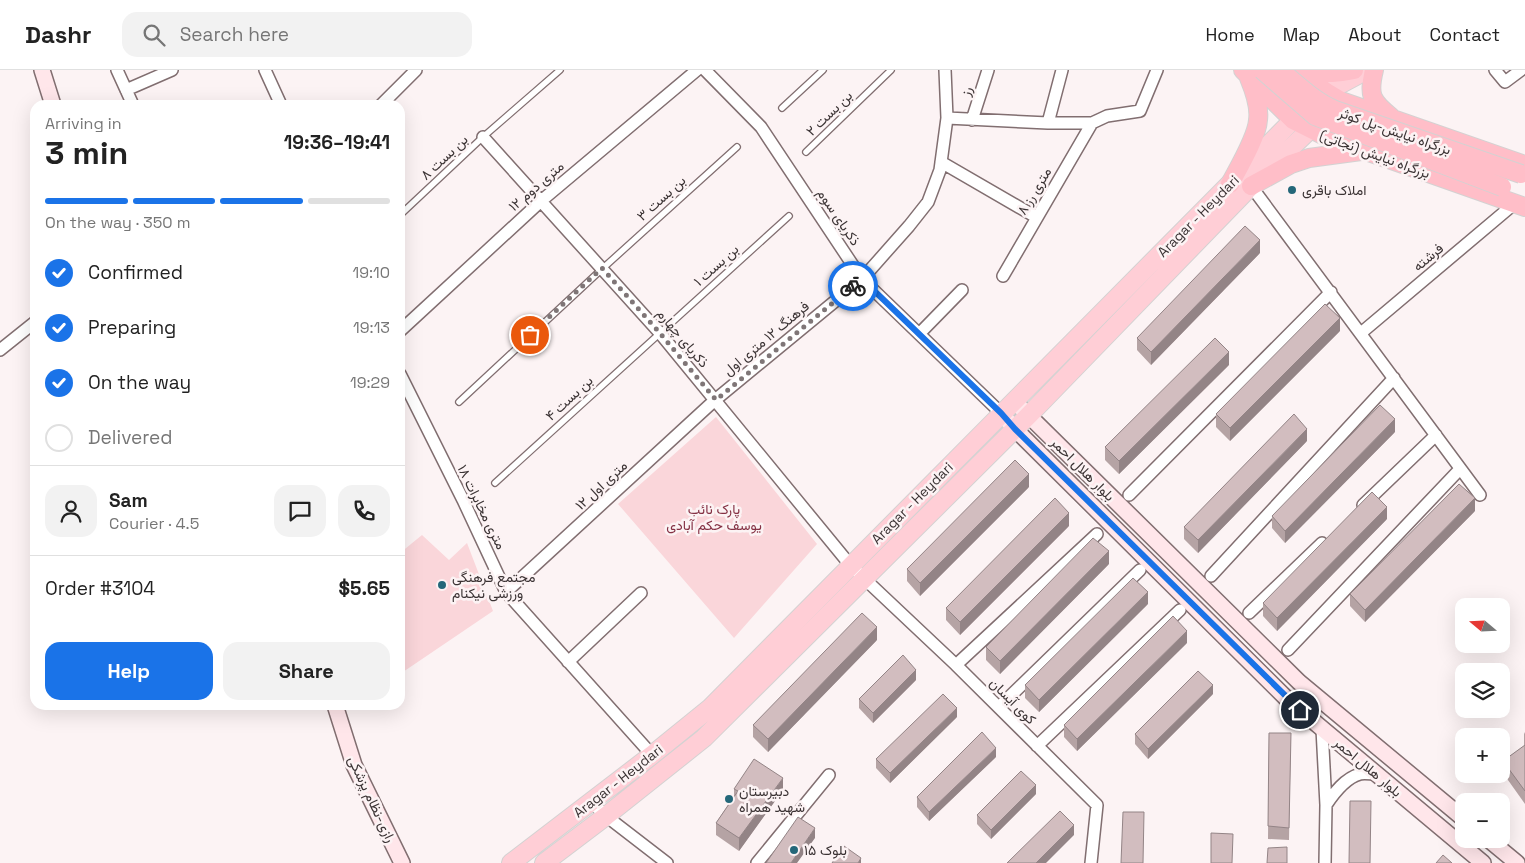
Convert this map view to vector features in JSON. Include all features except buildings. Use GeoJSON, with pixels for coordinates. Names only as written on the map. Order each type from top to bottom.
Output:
{"type":"FeatureCollection","features":[{"type":"Feature","properties":{"kind":"highway"},"geometry":{"type":"LineString","coordinates":[[1251,71],[1261,76],[1268,74],[1272,70]]}},
{"type":"Feature","properties":{"kind":"highway","name":"بزرگراه نیایش-پل کوثر"},"geometry":{"type":"LineString","coordinates":[[1280,70],[1325,106],[1524,171]]}},
{"type":"Feature","properties":{"kind":"highway"},"geometry":{"type":"LineString","coordinates":[[1307,74],[1338,73],[1354,70]]}},
{"type":"Feature","properties":{"kind":"highway"},"geometry":{"type":"LineString","coordinates":[[1372,70],[1372,97],[1377,106],[1395,120]]}},
{"type":"Feature","properties":{"kind":"highway"},"geometry":{"type":"LineString","coordinates":[[1230,184],[1255,131],[1258,120],[1251,71]]}},
{"type":"Feature","properties":{"kind":"highway","name":"بزرگراه نیایش (نجاتی)"},"geometry":{"type":"LineString","coordinates":[[1251,71],[1301,125],[1329,138],[1363,150],[1521,202]]}},
{"type":"Feature","properties":{"kind":"highway","name":"بزرگراه نیایش-پل کوثر"},"geometry":{"type":"LineString","coordinates":[[1251,71],[1315,116],[1502,187],[1521,202]]}},
{"type":"Feature","properties":{"kind":"highway"},"geometry":{"type":"LineString","coordinates":[[1307,74],[1326,92],[1341,101],[1395,120],[1524,171]]}},
{"type":"Feature","properties":{"kind":"highway"},"geometry":{"type":"LineString","coordinates":[[1251,186],[1300,161],[1324,155],[1363,150]]}},
{"type":"Feature","properties":{"kind":"main road"},"geometry":{"type":"LineString","coordinates":[[42,70],[51,100]]}},
{"type":"Feature","properties":{"kind":"main road"},"geometry":{"type":"LineString","coordinates":[[1301,125],[1326,92],[1367,70]]}},
{"type":"Feature","properties":{"kind":"main road"},"geometry":{"type":"LineString","coordinates":[[1301,125],[1341,101],[1372,70]]}},
{"type":"Feature","properties":{"kind":"main road","name":"Aragar - Heydari"},"geometry":{"type":"LineString","coordinates":[[511,863],[710,708],[1230,184],[1301,125]]}},
{"type":"Feature","properties":{"kind":"main road","name":"Aragar - Heydari"},"geometry":{"type":"LineString","coordinates":[[544,863],[704,738],[1029,415],[1251,186],[1301,125]]}},
{"type":"Feature","properties":{"kind":"main road","name":"بلوار هلال احمر"},"geometry":{"type":"LineString","coordinates":[[1014,400],[1292,676],[1455,811]]}},
{"type":"Feature","properties":{"kind":"main road","name":"بلوار هلال احمر"},"geometry":{"type":"LineString","coordinates":[[1001,413],[1288,700],[1482,863]]}},
{"type":"Feature","properties":{"kind":"main road","name":"رازی-نظام پزشکی"},"geometry":{"type":"LineString","coordinates":[[337,710],[354,766],[402,863]]}},
{"type":"Feature","properties":{"kind":"main road"},"geometry":{"type":"LineString","coordinates":[[1326,732],[1344,720]]}},
{"type":"Feature","properties":{"kind":"main road"},"geometry":{"type":"LineString","coordinates":[[1376,774],[1390,758]]}},
{"type":"Feature","properties":{"kind":"main road"},"geometry":{"type":"LineString","coordinates":[[1499,848],[1517,863]]}},
{"type":"Feature","properties":{"kind":"street"},"geometry":{"type":"LineString","coordinates":[[117,70],[131,100]]}},
{"type":"Feature","properties":{"kind":"street"},"geometry":{"type":"LineString","coordinates":[[126,90],[172,70]]}},
{"type":"Feature","properties":{"kind":"street"},"geometry":{"type":"LineString","coordinates":[[266,70],[279,100]]}},
{"type":"Feature","properties":{"kind":"street"},"geometry":{"type":"LineString","coordinates":[[386,100],[416,70]]}},
{"type":"Feature","properties":{"kind":"street","name":"۱۲ متری دوم"},"geometry":{"type":"LineString","coordinates":[[405,326],[541,201],[697,70]]}},
{"type":"Feature","properties":{"kind":"street","name":"ذکریای سوم"},"geometry":{"type":"LineString","coordinates":[[705,70],[761,127],[862,279],[1001,413]]}},
{"type":"Feature","properties":{"kind":"street","name":"فرهنگ ۱۲ متری اول"},"geometry":{"type":"LineString","coordinates":[[716,400],[862,279],[928,202],[941,162],[947,118],[945,70]]}},
{"type":"Feature","properties":{"kind":"street","name":"رز"},"geometry":{"type":"LineString","coordinates":[[972,120],[988,70]]}},
{"type":"Feature","properties":{"kind":"street"},"geometry":{"type":"LineString","coordinates":[[1048,123],[1062,70]]}},
{"type":"Feature","properties":{"kind":"street"},"geometry":{"type":"LineString","coordinates":[[947,118],[1048,123],[1092,123],[1107,116],[1140,111],[1157,70]]}},
{"type":"Feature","properties":{"kind":"street"},"geometry":{"type":"LineString","coordinates":[[1494,70],[1505,82],[1521,70]]}},
{"type":"Feature","properties":{"kind":"street","name":"۸ متری رز"},"geometry":{"type":"LineString","coordinates":[[1002,276],[1092,123]]}},
{"type":"Feature","properties":{"kind":"street","name":"ذکریای چهارم"},"geometry":{"type":"LineString","coordinates":[[483,137],[659,332],[851,566],[864,578]]}},
{"type":"Feature","properties":{"kind":"street"},"geometry":{"type":"LineString","coordinates":[[941,162],[1036,217]]}},
{"type":"Feature","properties":{"kind":"street"},"geometry":{"type":"LineString","coordinates":[[1251,186],[1480,496]]}},
{"type":"Feature","properties":{"kind":"street","name":"فرشته"},"geometry":{"type":"LineString","coordinates":[[1361,333],[1521,202]]}},
{"type":"Feature","properties":{"kind":"street"},"geometry":{"type":"LineString","coordinates":[[919,334],[962,290]]}},
{"type":"Feature","properties":{"kind":"street"},"geometry":{"type":"LineString","coordinates":[[1129,495],[1331,292]]}},
{"type":"Feature","properties":{"kind":"street"},"geometry":{"type":"LineString","coordinates":[[0,350],[30,326]]}},
{"type":"Feature","properties":{"kind":"street"},"geometry":{"type":"LineString","coordinates":[[1211,576],[1394,378]]}},
{"type":"Feature","properties":{"kind":"street","name":"۱۸ متری مخابرات"},"geometry":{"type":"LineString","coordinates":[[405,384],[463,500],[506,592],[652,755]]}},
{"type":"Feature","properties":{"kind":"street","name":"۱۲ متری اول"},"geometry":{"type":"LineString","coordinates":[[506,592],[716,400]]}},
{"type":"Feature","properties":{"kind":"street"},"geometry":{"type":"LineString","coordinates":[[1357,510],[1436,435]]}},
{"type":"Feature","properties":{"kind":"street"},"geometry":{"type":"LineString","coordinates":[[1288,650],[1460,469]]}},
{"type":"Feature","properties":{"kind":"street"},"geometry":{"type":"LineString","coordinates":[[956,665],[1096,534]]}},
{"type":"Feature","properties":{"kind":"street"},"geometry":{"type":"LineString","coordinates":[[1249,613],[1328,538]]}},
{"type":"Feature","properties":{"kind":"street"},"geometry":{"type":"LineString","coordinates":[[998,707],[1140,570]]}},
{"type":"Feature","properties":{"kind":"street","name":"کوی آیسان"},"geometry":{"type":"LineString","coordinates":[[864,578],[956,665],[1097,805],[1091,863]]}},
{"type":"Feature","properties":{"kind":"street"},"geometry":{"type":"LineString","coordinates":[[568,662],[641,592]]}},
{"type":"Feature","properties":{"kind":"street"},"geometry":{"type":"LineString","coordinates":[[1037,746],[1180,610]]}},
{"type":"Feature","properties":{"kind":"street"},"geometry":{"type":"LineString","coordinates":[[1325,863],[1326,732]]}},
{"type":"Feature","properties":{"kind":"street"},"geometry":{"type":"LineString","coordinates":[[1326,805],[1334,792],[1346,781],[1360,774],[1376,774]]}},
{"type":"Feature","properties":{"kind":"street"},"geometry":{"type":"LineString","coordinates":[[757,863],[829,775]]}},
{"type":"Feature","properties":{"kind":"street"},"geometry":{"type":"LineString","coordinates":[[591,802],[606,816],[667,863]]}},
{"type":"Feature","properties":{"kind":"lane","name":"بن بست ۸"},"geometry":{"type":"LineString","coordinates":[[405,210],[483,137],[560,70]]}},
{"type":"Feature","properties":{"kind":"lane"},"geometry":{"type":"LineString","coordinates":[[782,108],[823,70]]}},
{"type":"Feature","properties":{"kind":"lane","name":"بن بست ۲"},"geometry":{"type":"LineString","coordinates":[[806,152],[891,70]]}},
{"type":"Feature","properties":{"kind":"lane","name":"بن بست ۳"},"geometry":{"type":"LineString","coordinates":[[459,402],[602,268],[738,147]]}},
{"type":"Feature","properties":{"kind":"lane","name":"بن بست ۱"},"geometry":{"type":"LineString","coordinates":[[659,332],[789,216]]}},
{"type":"Feature","properties":{"kind":"lane","name":"بن بست ۴"},"geometry":{"type":"LineString","coordinates":[[495,483],[659,332]]}},
{"type":"Feature","properties":{"kind":"green space","name":"پارک نائب یوسف حکم آبادی"},"geometry":{"type":"Polygon","coordinates":[[[716,417],[817,544],[734,638],[618,504],[716,417]]]}},
{"type":"Feature","properties":{"kind":"green space","name":"مجتمع فرهنگی ورزشی نیکنام"},"geometry":{"type":"Polygon","coordinates":[[[422,535],[449,560],[467,543],[493,611],[405,671],[405,549],[422,535]]]}},
{"type":"Feature","properties":{"kind":"way so far"},"geometry":{"type":"LineString","coordinates":[[530,335],[602,268],[716,400],[853,286]]}},
{"type":"Feature","properties":{"kind":"place","name":"املاک باقری"},"geometry":{"type":"Point","coordinates":[1292,190]}},
{"type":"Feature","properties":{"kind":"place","name":"مجتمع فرهنگی ورزشی نیکنام"},"geometry":{"type":"Point","coordinates":[442,585]}},
{"type":"Feature","properties":{"kind":"place","name":"دبیرستان شهید همراه"},"geometry":{"type":"Point","coordinates":[729,799]}},
{"type":"Feature","properties":{"kind":"place","name":"بلوک ۱۵"},"geometry":{"type":"Point","coordinates":[794,850]}},
{"type":"Feature","properties":{"kind":"route"},"geometry":{"type":"LineString","coordinates":[[853,286],[862,279],[1001,413],[1300,710]]}}]}
